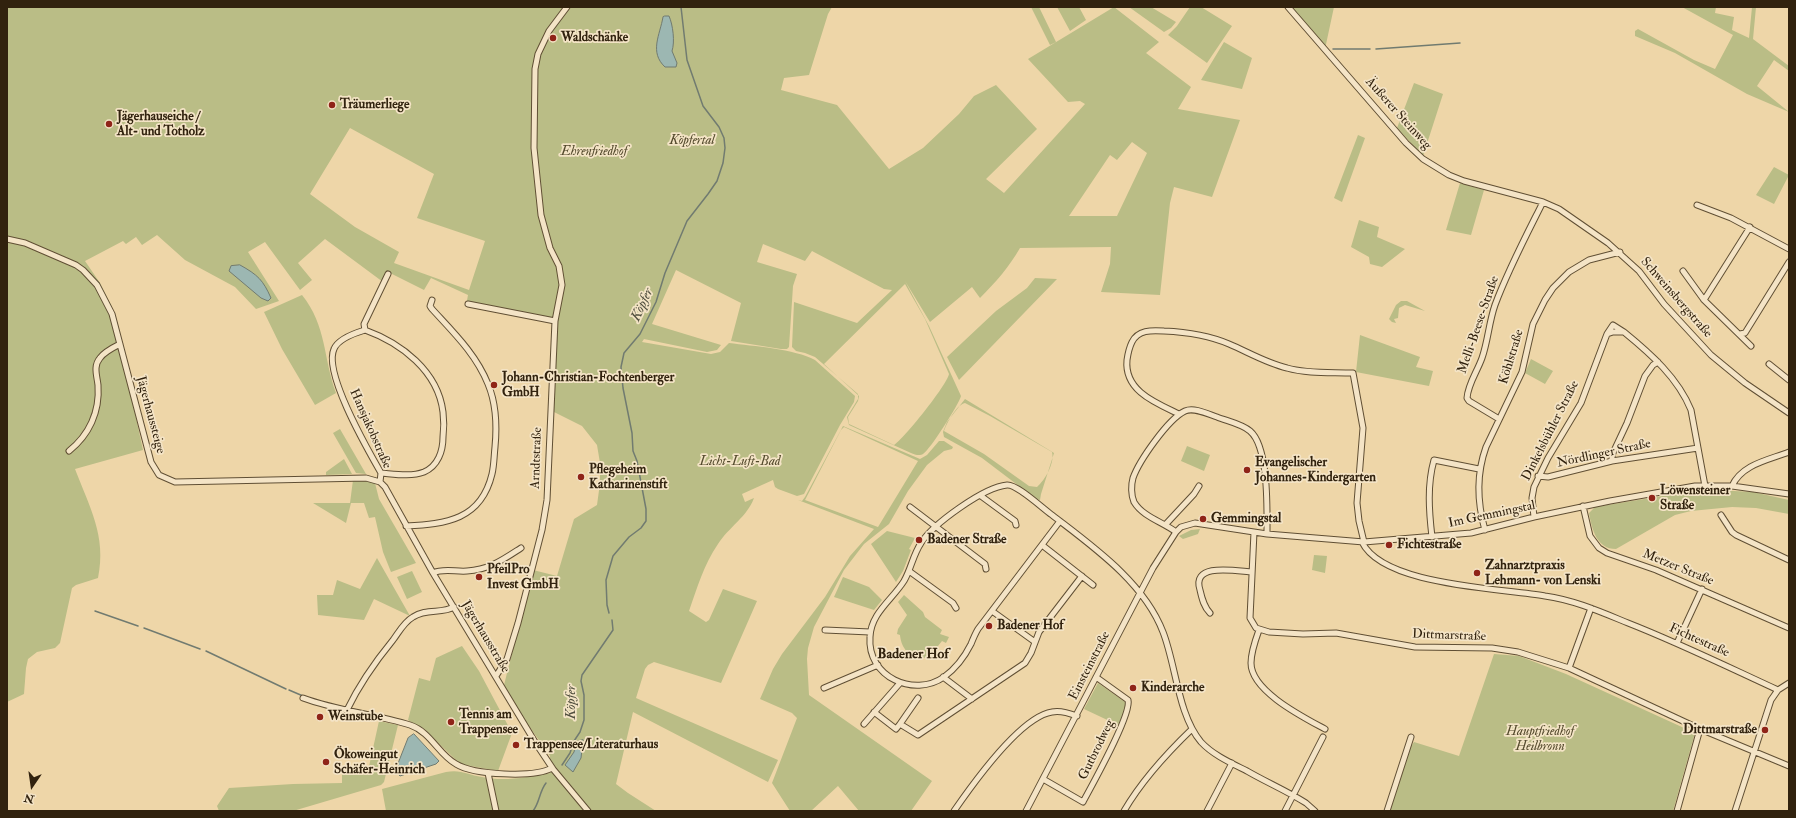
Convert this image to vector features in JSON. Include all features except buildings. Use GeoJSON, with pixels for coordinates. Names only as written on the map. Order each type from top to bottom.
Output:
{"type":"FeatureCollection","features":[{"type":"Feature","properties":{"kind":"street","name":"Arndtstraße"},"geometry":{"type":"LineString","coordinates":[[496,676],[507,659],[518,623],[542,530],[547,500],[555,321],[562,285],[560,266],[550,248],[541,215],[534,148],[535,70],[538,54],[549,31],[567,7]]}},
{"type":"Feature","properties":{"kind":"street","name":"Äußerer Steinweg"},"geometry":{"type":"LineString","coordinates":[[1288,7],[1406,143],[1423,159],[1449,175],[1464,181],[1543,202]]}},
{"type":"Feature","properties":{"kind":"street","name":"Schweinsbergstraße"},"geometry":{"type":"LineString","coordinates":[[1543,202],[1559,209],[1620,252],[1639,271],[1664,304],[1711,355],[1745,383],[1789,413]]}},
{"type":"Feature","properties":{"kind":"street","name":"Melli-Beese-Straße"},"geometry":{"type":"LineString","coordinates":[[1499,419],[1469,401],[1467,398],[1468,390],[1482,357],[1488,328],[1495,305],[1509,272],[1543,202]]}},
{"type":"Feature","properties":{"kind":"street"},"geometry":{"type":"LineString","coordinates":[[1697,205],[1750,227],[1789,249]]}},
{"type":"Feature","properties":{"kind":"street"},"geometry":{"type":"LineString","coordinates":[[1704,300],[1750,227]]}},
{"type":"Feature","properties":{"kind":"street","name":"Jägerhaussteige"},"geometry":{"type":"LineString","coordinates":[[7,239],[25,243],[76,265],[90,276],[108,304],[151,462],[158,475],[175,482],[340,478],[366,478],[380,482]]}},
{"type":"Feature","properties":{"kind":"street","name":"Köhlstraße"},"geometry":{"type":"LineString","coordinates":[[1485,530],[1479,502],[1479,469],[1486,447],[1522,372],[1538,312],[1553,288],[1568,272],[1589,260],[1620,252]]}},
{"type":"Feature","properties":{"kind":"street"},"geometry":{"type":"LineString","coordinates":[[1740,334],[1745,333],[1789,262]]}},
{"type":"Feature","properties":{"kind":"street"},"geometry":{"type":"LineString","coordinates":[[1683,272],[1704,300],[1751,346]]}},
{"type":"Feature","properties":{"kind":"street"},"geometry":{"type":"LineString","coordinates":[[381,473],[401,475],[423,472],[432,468],[439,458],[442,449],[443,412],[440,399],[433,383],[411,356],[402,348],[381,336],[365,330],[364,324],[388,274]]}},
{"type":"Feature","properties":{"kind":"street"},"geometry":{"type":"LineString","coordinates":[[406,526],[444,523],[463,516],[486,492],[493,473],[496,440],[495,408],[489,385],[470,352],[432,309],[430,306],[432,300]]}},
{"type":"Feature","properties":{"kind":"street"},"geometry":{"type":"LineString","coordinates":[[468,304],[555,321]]}},
{"type":"Feature","properties":{"kind":"street","name":"Dinkelsbühler Straße"},"geometry":{"type":"LineString","coordinates":[[1534,516],[1532,498],[1538,476],[1581,402],[1607,334],[1613,325],[1624,332],[1658,362]]}},
{"type":"Feature","properties":{"kind":"street","name":"Hansjakobstraße"},"geometry":{"type":"LineString","coordinates":[[365,330],[358,332],[336,344],[332,353],[332,361],[338,384],[351,418],[381,473],[380,482]]}},
{"type":"Feature","properties":{"kind":"street"},"geometry":{"type":"LineString","coordinates":[[1179,414],[1144,395],[1135,387],[1130,379],[1127,369],[1128,350],[1135,337],[1143,332],[1158,331],[1202,335],[1228,343],[1272,364],[1290,369],[1310,372],[1353,373],[1363,428],[1357,502],[1363,542]]}},
{"type":"Feature","properties":{"kind":"street"},"geometry":{"type":"LineString","coordinates":[[69,451],[84,436],[93,420],[98,396],[96,368],[100,358],[120,344]]}},
{"type":"Feature","properties":{"kind":"street"},"geometry":{"type":"LineString","coordinates":[[1612,461],[1612,455],[1645,376],[1653,365],[1658,362],[1670,375],[1688,401],[1705,486]]}},
{"type":"Feature","properties":{"kind":"street"},"geometry":{"type":"LineString","coordinates":[[1770,364],[1789,380]]}},
{"type":"Feature","properties":{"kind":"street"},"geometry":{"type":"LineString","coordinates":[[1176,532],[1166,524],[1151,517],[1134,502],[1132,495],[1132,484],[1139,467],[1159,436],[1179,414],[1188,410],[1204,413],[1247,428],[1254,436],[1262,453],[1265,479],[1266,534]]}},
{"type":"Feature","properties":{"kind":"street","name":"Nördlinger Straße"},"geometry":{"type":"LineString","coordinates":[[1538,476],[1548,477],[1560,475],[1612,461],[1698,448]]}},
{"type":"Feature","properties":{"kind":"street"},"geometry":{"type":"LineString","coordinates":[[1732,486],[1737,476],[1745,469],[1789,452]]}},
{"type":"Feature","properties":{"kind":"street"},"geometry":{"type":"LineString","coordinates":[[1432,537],[1429,497],[1430,475],[1434,460],[1479,469]]}},
{"type":"Feature","properties":{"kind":"street","name":"Jägerhausstraße"},"geometry":{"type":"LineString","coordinates":[[380,482],[388,492],[433,573],[552,768],[588,811]]}},
{"type":"Feature","properties":{"kind":"street"},"geometry":{"type":"LineString","coordinates":[[1060,521],[976,632],[970,646],[943,677],[933,683],[920,685],[900,683],[888,676],[878,665],[870,648],[870,632],[876,616],[904,581],[921,542],[935,527],[963,506],[1005,485],[1012,485],[1060,521],[1102,554],[1140,593],[1154,612],[1163,632],[1192,729],[1205,746],[1232,763],[1293,795],[1315,811]]}},
{"type":"Feature","properties":{"kind":"street"},"geometry":{"type":"LineString","coordinates":[[1166,524],[1194,494],[1199,486]]}},
{"type":"Feature","properties":{"kind":"street","name":"Im Gemmingstal"},"geometry":{"type":"LineString","coordinates":[[1176,532],[1181,527],[1196,523],[1266,534],[1363,542],[1460,535],[1485,530],[1534,516],[1583,506],[1705,486],[1732,486],[1789,494]]}},
{"type":"Feature","properties":{"kind":"street"},"geometry":{"type":"LineString","coordinates":[[981,496],[1015,521],[1016,525]]}},
{"type":"Feature","properties":{"kind":"street","name":"Metzer Straße"},"geometry":{"type":"LineString","coordinates":[[1583,506],[1590,536],[1599,548],[1615,556],[1642,564],[1702,589],[1789,628]]}},
{"type":"Feature","properties":{"kind":"street"},"geometry":{"type":"LineString","coordinates":[[910,508],[985,564],[986,569]]}},
{"type":"Feature","properties":{"kind":"street"},"geometry":{"type":"LineString","coordinates":[[1721,515],[1732,532],[1736,535],[1789,560]]}},
{"type":"Feature","properties":{"kind":"street","name":"Einsteinstraße"},"geometry":{"type":"LineString","coordinates":[[1026,811],[1140,593],[1176,532]]}},
{"type":"Feature","properties":{"kind":"street"},"geometry":{"type":"LineString","coordinates":[[1254,532],[1250,618],[1251,623],[1258,630],[1253,646],[1251,664],[1254,677],[1260,686],[1275,698],[1325,729]]}},
{"type":"Feature","properties":{"kind":"street","name":"Fichtestraße"},"geometry":{"type":"LineString","coordinates":[[1363,542],[1368,552],[1399,572],[1413,576],[1546,596],[1591,608],[1677,643],[1778,690]]}},
{"type":"Feature","properties":{"kind":"street"},"geometry":{"type":"LineString","coordinates":[[1042,545],[1093,585]]}},
{"type":"Feature","properties":{"kind":"street"},"geometry":{"type":"LineString","coordinates":[[433,573],[439,570],[467,571],[493,566],[521,548]]}},
{"type":"Feature","properties":{"kind":"street"},"geometry":{"type":"LineString","coordinates":[[909,571],[953,603],[956,608]]}},
{"type":"Feature","properties":{"kind":"street"},"geometry":{"type":"LineString","coordinates":[[1210,613],[1206,608],[1199,588],[1199,580],[1202,574],[1206,572],[1218,571],[1252,572]]}},
{"type":"Feature","properties":{"kind":"street"},"geometry":{"type":"LineString","coordinates":[[900,724],[918,735],[1025,663],[1029,659],[1039,632],[1082,576]]}},
{"type":"Feature","properties":{"kind":"street"},"geometry":{"type":"LineString","coordinates":[[1677,643],[1702,589]]}},
{"type":"Feature","properties":{"kind":"street"},"geometry":{"type":"LineString","coordinates":[[347,710],[354,695],[372,668],[405,624],[413,617],[421,613],[447,611],[454,607]]}},
{"type":"Feature","properties":{"kind":"street"},"geometry":{"type":"LineString","coordinates":[[1569,668],[1591,608]]}},
{"type":"Feature","properties":{"kind":"street"},"geometry":{"type":"LineString","coordinates":[[992,611],[1035,642]]}},
{"type":"Feature","properties":{"kind":"street"},"geometry":{"type":"LineString","coordinates":[[825,630],[870,632]]}},
{"type":"Feature","properties":{"kind":"street","name":"Dittmarstraße"},"geometry":{"type":"LineString","coordinates":[[1258,630],[1281,633],[1336,633],[1415,647],[1492,648],[1518,652],[1569,668],[1700,730],[1789,766]]}},
{"type":"Feature","properties":{"kind":"street"},"geometry":{"type":"LineString","coordinates":[[824,688],[878,665]]}},
{"type":"Feature","properties":{"kind":"street"},"geometry":{"type":"LineString","coordinates":[[943,677],[972,699]]}},
{"type":"Feature","properties":{"kind":"street","name":"Gutbrodweg"},"geometry":{"type":"LineString","coordinates":[[1043,779],[1083,802],[1120,729],[1129,706],[1128,700],[1096,678]]}},
{"type":"Feature","properties":{"kind":"street"},"geometry":{"type":"LineString","coordinates":[[864,724],[900,683]]}},
{"type":"Feature","properties":{"kind":"street"},"geometry":{"type":"LineString","coordinates":[[1735,811],[1771,700],[1778,690],[1789,683]]}},
{"type":"Feature","properties":{"kind":"street"},"geometry":{"type":"LineString","coordinates":[[303,698],[331,707],[418,728],[457,765],[488,773],[512,774],[539,772],[552,768]]}},
{"type":"Feature","properties":{"kind":"street"},"geometry":{"type":"LineString","coordinates":[[874,712],[896,729],[918,698]]}},
{"type":"Feature","properties":{"kind":"street"},"geometry":{"type":"LineString","coordinates":[[954,811],[990,762],[1034,720],[1054,711],[1077,716]]}},
{"type":"Feature","properties":{"kind":"street"},"geometry":{"type":"LineString","coordinates":[[1124,811],[1132,797],[1156,766],[1192,729]]}},
{"type":"Feature","properties":{"kind":"street"},"geometry":{"type":"LineString","coordinates":[[1677,811],[1700,730]]}},
{"type":"Feature","properties":{"kind":"street"},"geometry":{"type":"LineString","coordinates":[[1285,811],[1323,737]]}},
{"type":"Feature","properties":{"kind":"street"},"geometry":{"type":"LineString","coordinates":[[1387,811],[1411,737]]}},
{"type":"Feature","properties":{"kind":"street"},"geometry":{"type":"LineString","coordinates":[[1207,811],[1232,763]]}},
{"type":"Feature","properties":{"kind":"street"},"geometry":{"type":"LineString","coordinates":[[488,773],[496,811]]}},
{"type":"Feature","properties":{"kind":"green space"},"geometry":{"type":"Polygon","coordinates":[[[7,7],[832,7],[828,14],[809,75],[784,78],[781,90],[837,105],[889,169],[923,148],[959,114],[974,96],[996,85],[1037,129],[986,179],[1004,193],[1085,104],[1080,101],[1068,102],[1028,59],[1114,7],[1159,42],[1146,53],[1191,87],[1178,109],[1240,120],[1212,197],[1174,187],[1170,203],[1160,295],[1101,292],[1110,264],[1111,247],[1020,248],[1002,274],[980,298],[972,287],[930,322],[905,281],[929,326],[961,396],[938,436],[927,451],[922,455],[913,454],[849,425],[847,417],[858,399],[858,395],[859,396],[858,401],[848,417],[849,424],[894,445],[924,412],[941,389],[949,374],[925,319],[905,284],[824,364],[838,377],[815,357],[796,351],[792,347],[794,302],[857,323],[892,290],[884,289],[812,251],[805,261],[763,244],[757,262],[797,274],[793,286],[789,347],[787,349],[781,349],[731,341],[741,303],[676,270],[652,324],[721,345],[717,350],[707,352],[644,339],[642,342],[711,354],[720,352],[729,343],[774,348],[796,353],[815,360],[855,396],[854,402],[840,425],[804,494],[797,496],[778,489],[775,487],[773,480],[742,494],[745,502],[754,498],[751,505],[722,538],[705,568],[689,611],[706,622],[709,620],[723,589],[757,601],[721,683],[654,662],[648,665],[645,669],[636,698],[778,760],[768,782],[633,712],[616,784],[656,811],[386,811],[382,789],[446,772],[460,772],[499,779],[550,773],[550,756],[503,689],[533,570],[557,576],[574,519],[597,505],[600,483],[600,463],[597,445],[582,426],[548,409],[553,322],[466,306],[468,295],[431,278],[424,290],[388,272],[383,282],[325,239],[298,263],[312,280],[300,290],[265,242],[248,252],[279,301],[256,309],[235,287],[185,260],[157,235],[142,245],[136,237],[126,244],[123,241],[85,261],[100,283],[112,307],[143,450],[75,469],[91,509],[98,535],[100,563],[98,578],[76,585],[72,588],[60,643],[55,648],[37,652],[28,659],[24,694],[7,702],[7,7]],[[350,128],[310,194],[355,227],[399,252],[394,263],[469,290],[485,241],[417,218],[434,174],[350,128]],[[1132,142],[1117,160],[1110,155],[1069,216],[1117,216],[1147,153],[1132,142]]]}},
{"type":"Feature","properties":{"kind":"green space"},"geometry":{"type":"Polygon","coordinates":[[[1031,7],[1039,7],[1056,42],[1050,45],[1031,7]]]}},
{"type":"Feature","properties":{"kind":"green space"},"geometry":{"type":"Polygon","coordinates":[[[1057,7],[1079,7],[1086,20],[1070,31],[1057,7]]]}},
{"type":"Feature","properties":{"kind":"green space"},"geometry":{"type":"Polygon","coordinates":[[[1129,7],[1151,7],[1176,22],[1171,28],[1164,32],[1129,7]]]}},
{"type":"Feature","properties":{"kind":"green space"},"geometry":{"type":"Polygon","coordinates":[[[1190,7],[1201,7],[1232,26],[1207,63],[1168,35],[1177,26],[1190,7]]]}},
{"type":"Feature","properties":{"kind":"green space"},"geometry":{"type":"Polygon","coordinates":[[[1290,7],[1334,7],[1325,49],[1290,7]]]}},
{"type":"Feature","properties":{"kind":"green space"},"geometry":{"type":"Polygon","coordinates":[[[1682,7],[1716,7],[1715,13],[1734,17],[1732,30],[1749,38],[1752,7],[1756,7],[1753,39],[1789,66],[1789,71],[1774,60],[1757,86],[1789,112],[1747,94],[1675,53],[1635,36],[1635,31],[1638,29],[1694,60],[1715,69],[1733,35],[1682,7]]]}},
{"type":"Feature","properties":{"kind":"green space"},"geometry":{"type":"Polygon","coordinates":[[[1224,42],[1252,58],[1242,89],[1201,80],[1224,42]]]}},
{"type":"Feature","properties":{"kind":"green space"},"geometry":{"type":"Polygon","coordinates":[[[1414,83],[1443,94],[1423,156],[1397,128],[1414,83]]]}},
{"type":"Feature","properties":{"kind":"green space"},"geometry":{"type":"Polygon","coordinates":[[[1358,135],[1365,138],[1342,202],[1334,198],[1358,135]]]}},
{"type":"Feature","properties":{"kind":"green space"},"geometry":{"type":"Polygon","coordinates":[[[1774,167],[1789,175],[1774,204],[1756,195],[1774,167]]]}},
{"type":"Feature","properties":{"kind":"green space"},"geometry":{"type":"Polygon","coordinates":[[[1460,183],[1484,190],[1471,235],[1446,230],[1460,183]]]}},
{"type":"Feature","properties":{"kind":"green space"},"geometry":{"type":"Polygon","coordinates":[[[1359,220],[1379,227],[1377,237],[1405,249],[1382,267],[1370,264],[1369,257],[1351,247],[1359,220]]]}},
{"type":"Feature","properties":{"kind":"green space"},"geometry":{"type":"Polygon","coordinates":[[[1035,278],[1057,279],[959,380],[947,357],[996,311],[1027,288],[1035,278]]]}},
{"type":"Feature","properties":{"kind":"green space"},"geometry":{"type":"Polygon","coordinates":[[[302,295],[316,318],[324,342],[336,393],[315,405],[282,349],[264,312],[302,295]]]}},
{"type":"Feature","properties":{"kind":"green space"},"geometry":{"type":"Polygon","coordinates":[[[1401,301],[1407,301],[1425,311],[1405,305],[1399,308],[1398,318],[1394,319],[1396,323],[1392,322],[1389,319],[1396,305],[1401,301]]]}},
{"type":"Feature","properties":{"kind":"green space"},"geometry":{"type":"Polygon","coordinates":[[[1360,335],[1420,357],[1416,367],[1433,371],[1429,386],[1356,372],[1360,335]]]}},
{"type":"Feature","properties":{"kind":"green space"},"geometry":{"type":"Polygon","coordinates":[[[1531,359],[1553,371],[1545,384],[1525,373],[1531,359]]]}},
{"type":"Feature","properties":{"kind":"green space"},"geometry":{"type":"Polygon","coordinates":[[[965,399],[1054,453],[1052,458],[1052,452],[990,416],[965,403],[959,406],[965,399]]]}},
{"type":"Feature","properties":{"kind":"green space"},"geometry":{"type":"Polygon","coordinates":[[[951,417],[944,431],[984,454],[1029,486],[1037,487],[1048,472],[1040,500],[1036,499],[982,458],[944,437],[943,432],[951,417]]]}},
{"type":"Feature","properties":{"kind":"green space"},"geometry":{"type":"Polygon","coordinates":[[[843,426],[920,459],[927,455],[939,441],[944,441],[953,447],[952,449],[944,451],[927,465],[908,491],[889,524],[864,544],[844,570],[814,627],[808,648],[807,659],[809,695],[932,781],[911,811],[859,811],[838,786],[811,811],[790,811],[772,783],[797,718],[792,713],[760,699],[773,669],[782,654],[825,597],[850,556],[874,529],[798,500],[802,501],[843,426]],[[844,427],[841,430],[805,500],[878,527],[918,461],[844,427]]]}},
{"type":"Feature","properties":{"kind":"green space"},"geometry":{"type":"Polygon","coordinates":[[[340,429],[366,474],[356,473],[333,433],[340,429]]]}},
{"type":"Feature","properties":{"kind":"green space"},"geometry":{"type":"Polygon","coordinates":[[[1187,446],[1210,455],[1204,471],[1181,461],[1187,446]]]}},
{"type":"Feature","properties":{"kind":"green space"},"geometry":{"type":"Polygon","coordinates":[[[344,459],[352,474],[326,475],[326,472],[344,459]]]}},
{"type":"Feature","properties":{"kind":"green space"},"geometry":{"type":"Polygon","coordinates":[[[353,480],[364,480],[375,483],[379,499],[416,563],[391,572],[383,552],[375,517],[369,518],[364,503],[351,503],[346,523],[313,503],[350,503],[353,480]]]}},
{"type":"Feature","properties":{"kind":"green space"},"geometry":{"type":"Polygon","coordinates":[[[1715,490],[1753,492],[1789,500],[1789,514],[1756,508],[1732,507],[1691,511],[1675,515],[1616,549],[1604,546],[1596,537],[1592,526],[1589,513],[1595,507],[1681,493],[1715,490]]]}},
{"type":"Feature","properties":{"kind":"green space"},"geometry":{"type":"Polygon","coordinates":[[[1200,529],[1198,534],[1183,539],[1179,536],[1191,530],[1200,529]]]}},
{"type":"Feature","properties":{"kind":"green space"},"geometry":{"type":"Polygon","coordinates":[[[887,531],[915,538],[909,549],[911,550],[903,571],[896,582],[871,544],[887,531]]]}},
{"type":"Feature","properties":{"kind":"green space"},"geometry":{"type":"Polygon","coordinates":[[[1314,555],[1327,556],[1325,573],[1312,570],[1314,555]]]}},
{"type":"Feature","properties":{"kind":"green space"},"geometry":{"type":"Polygon","coordinates":[[[377,558],[410,616],[374,599],[364,620],[318,615],[317,595],[333,595],[337,580],[360,589],[377,558]]]}},
{"type":"Feature","properties":{"kind":"green space"},"geometry":{"type":"Polygon","coordinates":[[[412,571],[422,592],[407,599],[397,577],[412,571]]]}},
{"type":"Feature","properties":{"kind":"green space"},"geometry":{"type":"Polygon","coordinates":[[[843,577],[869,587],[882,600],[874,610],[834,597],[843,577]]]}},
{"type":"Feature","properties":{"kind":"green space"},"geometry":{"type":"Polygon","coordinates":[[[904,595],[923,612],[925,617],[942,630],[940,634],[949,637],[946,643],[942,641],[930,656],[929,655],[919,659],[919,656],[915,656],[905,650],[900,635],[897,634],[898,629],[907,615],[898,602],[904,595]]]}},
{"type":"Feature","properties":{"kind":"green space"},"geometry":{"type":"Polygon","coordinates":[[[462,646],[479,671],[512,733],[498,771],[460,764],[429,734],[408,720],[419,678],[430,681],[436,658],[462,646]]]}},
{"type":"Feature","properties":{"kind":"green space","name":"Hauptfriedhof Heilbronn"},"geometry":{"type":"Polygon","coordinates":[[[1494,654],[1519,656],[1566,674],[1695,733],[1673,811],[1390,811],[1410,748],[1414,742],[1459,756],[1494,654]]]}},
{"type":"Feature","properties":{"kind":"green space"},"geometry":{"type":"Polygon","coordinates":[[[1098,683],[1128,704],[1118,725],[1084,709],[1098,683]]]}},
{"type":"Feature","properties":{"kind":"green space"},"geometry":{"type":"Polygon","coordinates":[[[379,721],[398,725],[384,782],[381,785],[293,811],[219,811],[217,806],[229,788],[342,783],[342,771],[368,771],[379,721]]]}},
{"type":"Feature","properties":{"kind":"water"},"geometry":{"type":"Polygon","coordinates":[[[669,16],[672,24],[672,51],[677,63],[676,67],[665,67],[660,61],[658,55],[657,43],[663,17],[669,16]]]}},
{"type":"Feature","properties":{"kind":"water"},"geometry":{"type":"Polygon","coordinates":[[[240,265],[256,275],[262,282],[271,298],[268,301],[261,298],[229,271],[231,266],[240,265]]]}},
{"type":"Feature","properties":{"kind":"water"},"geometry":{"type":"Polygon","coordinates":[[[414,734],[439,761],[436,764],[400,776],[395,771],[408,738],[414,734]]]}},
{"type":"Feature","properties":{"kind":"water"},"geometry":{"type":"Polygon","coordinates":[[[583,740],[581,758],[573,772],[565,765],[574,752],[576,742],[583,740]]]}},
{"type":"Feature","properties":{"kind":"waterway","name":"Köpfer"},"geometry":{"type":"LineString","coordinates":[[609,613],[607,605],[606,580],[613,556],[629,537],[641,528],[646,521],[646,509],[637,461],[633,451],[632,433],[623,388],[621,367],[624,353],[640,334],[656,302],[665,273],[687,221],[717,181],[723,163],[725,148],[724,138],[719,127],[703,106],[687,60],[681,7]]}},
{"type":"Feature","properties":{"kind":"waterway"},"geometry":{"type":"LineString","coordinates":[[1376,49],[1460,43]]}},
{"type":"Feature","properties":{"kind":"waterway"},"geometry":{"type":"LineString","coordinates":[[1333,49],[1370,49]]}},
{"type":"Feature","properties":{"kind":"waterway"},"geometry":{"type":"LineString","coordinates":[[95,611],[138,626]]}},
{"type":"Feature","properties":{"kind":"waterway","name":"Köpfer"},"geometry":{"type":"LineString","coordinates":[[562,765],[570,753],[584,720],[584,695],[581,681],[582,675],[613,630],[612,620]]}},
{"type":"Feature","properties":{"kind":"waterway"},"geometry":{"type":"LineString","coordinates":[[144,628],[200,649]]}},
{"type":"Feature","properties":{"kind":"waterway"},"geometry":{"type":"LineString","coordinates":[[206,651],[286,689]]}},
{"type":"Feature","properties":{"kind":"waterway"},"geometry":{"type":"LineString","coordinates":[[289,690],[303,696]]}},
{"type":"Feature","properties":{"kind":"waterway","name":"Köpfer"},"geometry":{"type":"LineString","coordinates":[[533,811],[546,783]]}},
{"type":"Feature","properties":{"kind":"place","name":"Waldschänke"},"geometry":{"type":"Point","coordinates":[553,38]}},
{"type":"Feature","properties":{"kind":"place","name":"Träumerliege"},"geometry":{"type":"Point","coordinates":[332,105]}},
{"type":"Feature","properties":{"kind":"place","name":"Jägerhauseiche / Alt- und Totholz"},"geometry":{"type":"Point","coordinates":[109,124]}},
{"type":"Feature","properties":{"kind":"place","name":"Johann-Christian-Fochtenberger GmbH"},"geometry":{"type":"Point","coordinates":[494,385]}},
{"type":"Feature","properties":{"kind":"place","name":"Evangelischer Johannes-Kindergarten"},"geometry":{"type":"Point","coordinates":[1247,470]}},
{"type":"Feature","properties":{"kind":"place","name":"Pflegeheim Katharinenstift"},"geometry":{"type":"Point","coordinates":[581,477]}},
{"type":"Feature","properties":{"kind":"place","name":"Löwensteiner Straße"},"geometry":{"type":"Point","coordinates":[1652,498]}},
{"type":"Feature","properties":{"kind":"place","name":"Gemmingstal"},"geometry":{"type":"Point","coordinates":[1203,519]}},
{"type":"Feature","properties":{"kind":"place","name":"Badener Straße"},"geometry":{"type":"Point","coordinates":[919,540]}},
{"type":"Feature","properties":{"kind":"place","name":"Fichtestraße"},"geometry":{"type":"Point","coordinates":[1389,545]}},
{"type":"Feature","properties":{"kind":"place","name":"Zahnarztpraxis Lehmann- von Lenski"},"geometry":{"type":"Point","coordinates":[1477,573]}},
{"type":"Feature","properties":{"kind":"place","name":"PfeilPro Invest GmbH"},"geometry":{"type":"Point","coordinates":[479,577]}},
{"type":"Feature","properties":{"kind":"place","name":"Badener Hof"},"geometry":{"type":"Point","coordinates":[989,626]}},
{"type":"Feature","properties":{"kind":"place","name":"Kinderarche"},"geometry":{"type":"Point","coordinates":[1133,688]}},
{"type":"Feature","properties":{"kind":"place","name":"Weinstube"},"geometry":{"type":"Point","coordinates":[320,717]}},
{"type":"Feature","properties":{"kind":"place","name":"Tennis am Trappensee"},"geometry":{"type":"Point","coordinates":[451,722]}},
{"type":"Feature","properties":{"kind":"place","name":"Dittmarstraße"},"geometry":{"type":"Point","coordinates":[1765,730]}},
{"type":"Feature","properties":{"kind":"place","name":"Trappensee/Literaturhaus"},"geometry":{"type":"Point","coordinates":[516,745]}},
{"type":"Feature","properties":{"kind":"place","name":"Ökoweingut Schäfer-Heinrich"},"geometry":{"type":"Point","coordinates":[326,762]}},
{"type":"Feature","properties":{"kind":"district","name":"Badener Hof"},"geometry":{"type":"Point","coordinates":[913,655]}},
{"type":"Feature","properties":{"kind":"park label","name":"Köpfertal"},"geometry":{"type":"Point","coordinates":[692,141]}},
{"type":"Feature","properties":{"kind":"park label","name":"Ehrenfriedhof"},"geometry":{"type":"Point","coordinates":[594,152]}},
{"type":"Feature","properties":{"kind":"park label","name":"Licht-Luft-Bad"},"geometry":{"type":"Point","coordinates":[740,462]}}]}
